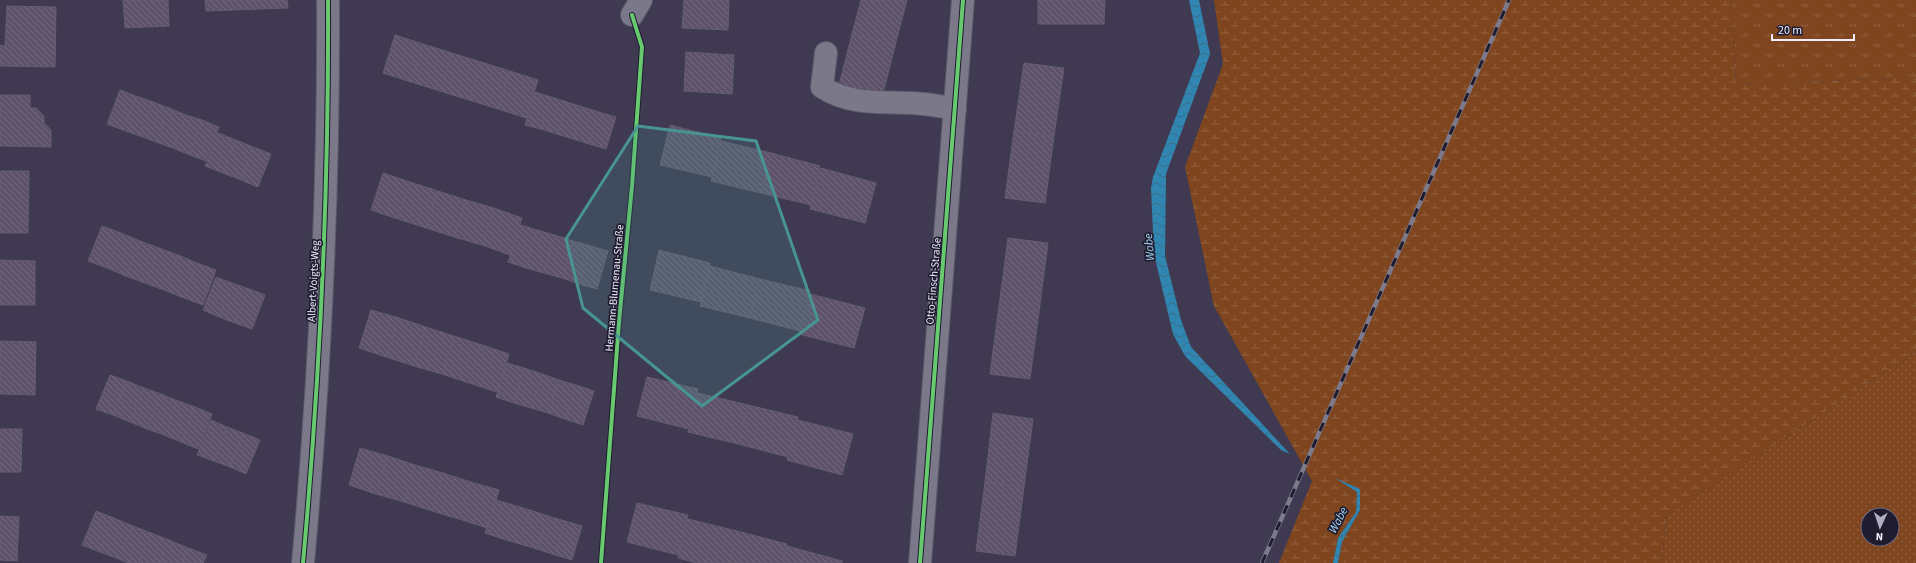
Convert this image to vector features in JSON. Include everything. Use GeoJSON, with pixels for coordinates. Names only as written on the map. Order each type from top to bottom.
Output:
{"type":"FeatureCollection","features":[{"type":"Feature","properties":{"kind":"street","name":"Albert-Voigts-Weg"},"geometry":{"type":"LineString","coordinates":[[302,563],[318,364],[324,226],[328,0]]}},
{"type":"Feature","properties":{"kind":"street","name":"Otto-Finsch-Straße"},"geometry":{"type":"LineString","coordinates":[[920,563],[963,0]]}},
{"type":"Feature","properties":{"kind":"street"},"geometry":{"type":"LineString","coordinates":[[826,53],[822,87],[835,96],[877,103],[923,104],[955,109]]}},
{"type":"Feature","properties":{"kind":"highlighted area"},"geometry":{"type":"Polygon","coordinates":[[[638,126],[756,141],[818,320],[702,406],[583,308],[566,239],[638,126]]]}},
{"type":"Feature","properties":{"kind":"green space"},"geometry":{"type":"Polygon","coordinates":[[[1214,0],[1731,0],[1736,85],[1916,77],[1916,352],[1666,516],[1662,563],[1338,563],[1342,542],[1360,510],[1360,489],[1338,480],[1357,492],[1356,512],[1338,538],[1333,563],[1279,563],[1312,481],[1214,306],[1185,167],[1223,64],[1214,0]]]}},
{"type":"Feature","properties":{"kind":"green space"},"geometry":{"type":"Polygon","coordinates":[[[1731,0],[1916,0],[1916,77],[1736,85],[1731,0]]]}},
{"type":"Feature","properties":{"kind":"green space"},"geometry":{"type":"Polygon","coordinates":[[[1916,352],[1916,563],[1662,563],[1666,516],[1916,352]]]}},
{"type":"Feature","properties":{"kind":"water"},"geometry":{"type":"Polygon","coordinates":[[[1189,0],[1199,0],[1210,54],[1166,174],[1165,256],[1181,320],[1191,347],[1290,454],[1281,450],[1185,356],[1173,334],[1154,254],[1151,188],[1153,177],[1200,53],[1189,0]]]}},
{"type":"Feature","properties":{"kind":"water"},"geometry":{"type":"Polygon","coordinates":[[[1335,478],[1360,489],[1360,510],[1342,542],[1338,563],[1333,563],[1338,538],[1356,512],[1357,492],[1335,478]]]}},
{"type":"Feature","properties":{"kind":"building"},"geometry":{"type":"Polygon","coordinates":[[[123,0],[168,0],[169,26],[125,28],[123,0]]]}},
{"type":"Feature","properties":{"kind":"building"},"geometry":{"type":"Polygon","coordinates":[[[205,0],[287,0],[288,8],[206,11],[205,0]]]}},
{"type":"Feature","properties":{"kind":"building"},"geometry":{"type":"Polygon","coordinates":[[[684,0],[729,0],[728,30],[682,28],[684,0]]]}},
{"type":"Feature","properties":{"kind":"building"},"geometry":{"type":"Polygon","coordinates":[[[861,0],[907,0],[895,46],[852,34],[861,0]]]}},
{"type":"Feature","properties":{"kind":"building"},"geometry":{"type":"Polygon","coordinates":[[[1038,0],[1105,0],[1104,24],[1038,24],[1038,0]]]}},
{"type":"Feature","properties":{"kind":"building"},"geometry":{"type":"Polygon","coordinates":[[[7,6],[56,7],[55,67],[0,66],[0,45],[5,46],[7,6]]]}},
{"type":"Feature","properties":{"kind":"building"},"geometry":{"type":"Polygon","coordinates":[[[852,34],[895,46],[881,101],[838,89],[852,34]]]}},
{"type":"Feature","properties":{"kind":"building"},"geometry":{"type":"Polygon","coordinates":[[[395,35],[423,44],[411,82],[383,73],[395,35]]]}},
{"type":"Feature","properties":{"kind":"building"},"geometry":{"type":"Polygon","coordinates":[[[423,44],[452,53],[440,91],[411,82],[423,44]]]}},
{"type":"Feature","properties":{"kind":"building"},"geometry":{"type":"Polygon","coordinates":[[[686,52],[734,55],[732,94],[684,91],[686,52]]]}},
{"type":"Feature","properties":{"kind":"building"},"geometry":{"type":"Polygon","coordinates":[[[452,53],[481,62],[469,100],[440,91],[452,53]]]}},
{"type":"Feature","properties":{"kind":"building"},"geometry":{"type":"Polygon","coordinates":[[[481,62],[510,71],[498,109],[469,100],[481,62]]]}},
{"type":"Feature","properties":{"kind":"building"},"geometry":{"type":"Polygon","coordinates":[[[1024,63],[1064,68],[1054,136],[1014,131],[1024,63]]]}},
{"type":"Feature","properties":{"kind":"building"},"geometry":{"type":"Polygon","coordinates":[[[510,71],[538,80],[526,118],[498,109],[510,71]]]}},
{"type":"Feature","properties":{"kind":"building"},"geometry":{"type":"Polygon","coordinates":[[[120,90],[136,96],[123,130],[107,124],[120,90]]]}},
{"type":"Feature","properties":{"kind":"building"},"geometry":{"type":"Polygon","coordinates":[[[535,92],[551,97],[541,129],[525,125],[535,92]]]}},
{"type":"Feature","properties":{"kind":"building"},"geometry":{"type":"Polygon","coordinates":[[[0,95],[30,95],[30,108],[36,108],[44,116],[44,123],[51,130],[51,147],[0,146],[0,95]]]}},
{"type":"Feature","properties":{"kind":"building"},"geometry":{"type":"Polygon","coordinates":[[[136,96],[153,102],[140,136],[123,130],[136,96]]]}},
{"type":"Feature","properties":{"kind":"building"},"geometry":{"type":"Polygon","coordinates":[[[551,97],[567,102],[557,134],[541,129],[551,97]]]}},
{"type":"Feature","properties":{"kind":"building"},"geometry":{"type":"Polygon","coordinates":[[[153,102],[169,108],[156,142],[140,136],[153,102]]]}},
{"type":"Feature","properties":{"kind":"building"},"geometry":{"type":"Polygon","coordinates":[[[567,102],[583,107],[573,139],[557,134],[567,102]]]}},
{"type":"Feature","properties":{"kind":"building"},"geometry":{"type":"Polygon","coordinates":[[[583,107],[599,112],[589,144],[573,139],[583,107]]]}},
{"type":"Feature","properties":{"kind":"building"},"geometry":{"type":"Polygon","coordinates":[[[169,108],[186,115],[173,148],[156,142],[169,108]]]}},
{"type":"Feature","properties":{"kind":"building"},"geometry":{"type":"Polygon","coordinates":[[[599,112],[616,117],[606,149],[589,144],[599,112]]]}},
{"type":"Feature","properties":{"kind":"building"},"geometry":{"type":"Polygon","coordinates":[[[186,115],[202,120],[190,155],[173,148],[186,115]]]}},
{"type":"Feature","properties":{"kind":"building"},"geometry":{"type":"Polygon","coordinates":[[[202,120],[219,127],[206,161],[190,155],[202,120]]]}},
{"type":"Feature","properties":{"kind":"building"},"geometry":{"type":"Polygon","coordinates":[[[670,125],[721,138],[712,177],[660,165],[670,125]]]}},
{"type":"Feature","properties":{"kind":"building"},"geometry":{"type":"Polygon","coordinates":[[[1014,131],[1054,136],[1045,203],[1005,198],[1014,131]]]}},
{"type":"Feature","properties":{"kind":"building"},"geometry":{"type":"Polygon","coordinates":[[[218,133],[236,140],[223,173],[205,166],[218,133]]]}},
{"type":"Feature","properties":{"kind":"building"},"geometry":{"type":"Polygon","coordinates":[[[236,140],[253,147],[241,180],[223,173],[236,140]]]}},
{"type":"Feature","properties":{"kind":"building"},"geometry":{"type":"Polygon","coordinates":[[[721,141],[771,153],[761,193],[711,181],[721,141]]]}},
{"type":"Feature","properties":{"kind":"building"},"geometry":{"type":"Polygon","coordinates":[[[253,147],[271,154],[258,187],[241,180],[253,147]]]}},
{"type":"Feature","properties":{"kind":"building"},"geometry":{"type":"Polygon","coordinates":[[[771,153],[820,166],[811,205],[761,193],[771,153]]]}},
{"type":"Feature","properties":{"kind":"building"},"geometry":{"type":"Polygon","coordinates":[[[821,168],[876,183],[865,223],[810,209],[821,168]]]}},
{"type":"Feature","properties":{"kind":"building"},"geometry":{"type":"Polygon","coordinates":[[[0,171],[29,171],[28,233],[0,233],[0,171]]]}},
{"type":"Feature","properties":{"kind":"building"},"geometry":{"type":"Polygon","coordinates":[[[383,173],[410,182],[398,219],[371,210],[383,173]]]}},
{"type":"Feature","properties":{"kind":"building"},"geometry":{"type":"Polygon","coordinates":[[[410,182],[438,191],[426,228],[398,219],[410,182]]]}},
{"type":"Feature","properties":{"kind":"building"},"geometry":{"type":"Polygon","coordinates":[[[438,191],[466,200],[454,237],[426,228],[438,191]]]}},
{"type":"Feature","properties":{"kind":"building"},"geometry":{"type":"Polygon","coordinates":[[[466,200],[494,208],[482,245],[454,237],[466,200]]]}},
{"type":"Feature","properties":{"kind":"building"},"geometry":{"type":"Polygon","coordinates":[[[494,208],[522,218],[510,255],[482,245],[494,208]]]}},
{"type":"Feature","properties":{"kind":"building"},"geometry":{"type":"Polygon","coordinates":[[[520,225],[537,230],[526,268],[508,262],[520,225]]]}},
{"type":"Feature","properties":{"kind":"building"},"geometry":{"type":"Polygon","coordinates":[[[102,226],[121,233],[107,268],[88,261],[102,226]]]}},
{"type":"Feature","properties":{"kind":"building"},"geometry":{"type":"Polygon","coordinates":[[[537,230],[555,235],[544,273],[526,268],[537,230]]]}},
{"type":"Feature","properties":{"kind":"building"},"geometry":{"type":"Polygon","coordinates":[[[121,233],[140,241],[126,276],[107,268],[121,233]]]}},
{"type":"Feature","properties":{"kind":"building"},"geometry":{"type":"Polygon","coordinates":[[[555,235],[573,241],[562,278],[544,273],[555,235]]]}},
{"type":"Feature","properties":{"kind":"building"},"geometry":{"type":"Polygon","coordinates":[[[1008,238],[1048,243],[1039,312],[999,306],[1008,238]]]}},
{"type":"Feature","properties":{"kind":"building"},"geometry":{"type":"Polygon","coordinates":[[[140,241],[159,248],[145,283],[126,276],[140,241]]]}},
{"type":"Feature","properties":{"kind":"building"},"geometry":{"type":"Polygon","coordinates":[[[573,241],[591,246],[579,284],[562,278],[573,241]]]}},
{"type":"Feature","properties":{"kind":"building"},"geometry":{"type":"Polygon","coordinates":[[[591,246],[608,251],[597,289],[579,284],[591,246]]]}},
{"type":"Feature","properties":{"kind":"building"},"geometry":{"type":"Polygon","coordinates":[[[159,248],[178,255],[164,290],[145,283],[159,248]]]}},
{"type":"Feature","properties":{"kind":"building"},"geometry":{"type":"Polygon","coordinates":[[[659,250],[710,263],[701,302],[650,290],[659,250]]]}},
{"type":"Feature","properties":{"kind":"building"},"geometry":{"type":"Polygon","coordinates":[[[178,255],[197,263],[184,298],[164,290],[178,255]]]}},
{"type":"Feature","properties":{"kind":"building"},"geometry":{"type":"Polygon","coordinates":[[[0,260],[35,261],[35,305],[0,305],[0,260]]]}},
{"type":"Feature","properties":{"kind":"building"},"geometry":{"type":"Polygon","coordinates":[[[197,263],[216,270],[203,305],[184,298],[197,263]]]}},
{"type":"Feature","properties":{"kind":"building"},"geometry":{"type":"Polygon","coordinates":[[[710,266],[760,279],[750,318],[700,306],[710,266]]]}},
{"type":"Feature","properties":{"kind":"building"},"geometry":{"type":"Polygon","coordinates":[[[216,277],[232,283],[219,317],[203,310],[216,277]]]}},
{"type":"Feature","properties":{"kind":"building"},"geometry":{"type":"Polygon","coordinates":[[[760,279],[810,291],[800,331],[750,318],[760,279]]]}},
{"type":"Feature","properties":{"kind":"building"},"geometry":{"type":"Polygon","coordinates":[[[232,283],[249,289],[235,323],[219,317],[232,283]]]}},
{"type":"Feature","properties":{"kind":"building"},"geometry":{"type":"Polygon","coordinates":[[[249,289],[265,295],[252,329],[235,323],[249,289]]]}},
{"type":"Feature","properties":{"kind":"building"},"geometry":{"type":"Polygon","coordinates":[[[810,294],[865,308],[854,348],[799,334],[810,294]]]}},
{"type":"Feature","properties":{"kind":"building"},"geometry":{"type":"Polygon","coordinates":[[[999,306],[1039,312],[1030,379],[990,374],[999,306]]]}},
{"type":"Feature","properties":{"kind":"building"},"geometry":{"type":"Polygon","coordinates":[[[371,310],[399,318],[386,357],[359,348],[371,310]]]}},
{"type":"Feature","properties":{"kind":"building"},"geometry":{"type":"Polygon","coordinates":[[[399,318],[426,327],[414,366],[386,357],[399,318]]]}},
{"type":"Feature","properties":{"kind":"building"},"geometry":{"type":"Polygon","coordinates":[[[426,327],[454,336],[442,374],[414,366],[426,327]]]}},
{"type":"Feature","properties":{"kind":"building"},"geometry":{"type":"Polygon","coordinates":[[[454,336],[482,345],[469,383],[442,374],[454,336]]]}},
{"type":"Feature","properties":{"kind":"building"},"geometry":{"type":"Polygon","coordinates":[[[0,341],[36,342],[35,395],[0,394],[0,341]]]}},
{"type":"Feature","properties":{"kind":"building"},"geometry":{"type":"Polygon","coordinates":[[[482,345],[509,354],[497,392],[469,383],[482,345]]]}},
{"type":"Feature","properties":{"kind":"building"},"geometry":{"type":"Polygon","coordinates":[[[507,363],[524,368],[514,403],[496,397],[507,363]]]}},
{"type":"Feature","properties":{"kind":"building"},"geometry":{"type":"Polygon","coordinates":[[[524,368],[542,374],[531,408],[514,403],[524,368]]]}},
{"type":"Feature","properties":{"kind":"building"},"geometry":{"type":"Polygon","coordinates":[[[542,374],[559,380],[548,413],[531,408],[542,374]]]}},
{"type":"Feature","properties":{"kind":"building"},"geometry":{"type":"Polygon","coordinates":[[[110,375],[127,381],[113,415],[96,409],[110,375]]]}},
{"type":"Feature","properties":{"kind":"building"},"geometry":{"type":"Polygon","coordinates":[[[647,377],[698,389],[689,429],[637,416],[647,377]]]}},
{"type":"Feature","properties":{"kind":"building"},"geometry":{"type":"Polygon","coordinates":[[[559,380],[576,385],[565,419],[548,413],[559,380]]]}},
{"type":"Feature","properties":{"kind":"building"},"geometry":{"type":"Polygon","coordinates":[[[127,381],[144,388],[130,422],[113,415],[127,381]]]}},
{"type":"Feature","properties":{"kind":"building"},"geometry":{"type":"Polygon","coordinates":[[[576,385],[594,391],[583,425],[565,419],[576,385]]]}},
{"type":"Feature","properties":{"kind":"building"},"geometry":{"type":"Polygon","coordinates":[[[144,388],[161,394],[147,429],[130,422],[144,388]]]}},
{"type":"Feature","properties":{"kind":"building"},"geometry":{"type":"Polygon","coordinates":[[[698,393],[748,405],[738,444],[688,432],[698,393]]]}},
{"type":"Feature","properties":{"kind":"building"},"geometry":{"type":"Polygon","coordinates":[[[161,394],[178,401],[164,435],[147,429],[161,394]]]}},
{"type":"Feature","properties":{"kind":"building"},"geometry":{"type":"Polygon","coordinates":[[[178,401],[195,407],[181,442],[164,435],[178,401]]]}},
{"type":"Feature","properties":{"kind":"building"},"geometry":{"type":"Polygon","coordinates":[[[748,405],[798,417],[788,457],[738,444],[748,405]]]}},
{"type":"Feature","properties":{"kind":"building"},"geometry":{"type":"Polygon","coordinates":[[[195,407],[212,414],[198,449],[181,442],[195,407]]]}},
{"type":"Feature","properties":{"kind":"building"},"geometry":{"type":"Polygon","coordinates":[[[993,413],[1033,419],[1024,487],[985,482],[993,413]]]}},
{"type":"Feature","properties":{"kind":"building"},"geometry":{"type":"Polygon","coordinates":[[[211,420],[227,427],[214,461],[197,455],[211,420]]]}},
{"type":"Feature","properties":{"kind":"building"},"geometry":{"type":"Polygon","coordinates":[[[798,420],[853,434],[842,475],[787,460],[798,420]]]}},
{"type":"Feature","properties":{"kind":"building"},"geometry":{"type":"Polygon","coordinates":[[[227,427],[243,433],[230,467],[214,461],[227,427]]]}},
{"type":"Feature","properties":{"kind":"building"},"geometry":{"type":"Polygon","coordinates":[[[0,429],[22,429],[21,472],[0,472],[0,429]]]}},
{"type":"Feature","properties":{"kind":"building"},"geometry":{"type":"Polygon","coordinates":[[[243,433],[260,440],[246,474],[230,467],[243,433]]]}},
{"type":"Feature","properties":{"kind":"building"},"geometry":{"type":"Polygon","coordinates":[[[360,448],[388,456],[376,494],[349,485],[360,448]]]}},
{"type":"Feature","properties":{"kind":"building"},"geometry":{"type":"Polygon","coordinates":[[[388,456],[415,465],[404,502],[376,494],[388,456]]]}},
{"type":"Feature","properties":{"kind":"building"},"geometry":{"type":"Polygon","coordinates":[[[415,465],[443,473],[432,511],[404,502],[415,465]]]}},
{"type":"Feature","properties":{"kind":"building"},"geometry":{"type":"Polygon","coordinates":[[[443,473],[471,482],[459,519],[432,511],[443,473]]]}},
{"type":"Feature","properties":{"kind":"building"},"geometry":{"type":"Polygon","coordinates":[[[471,482],[499,490],[487,528],[459,519],[471,482]]]}},
{"type":"Feature","properties":{"kind":"building"},"geometry":{"type":"Polygon","coordinates":[[[985,482],[1024,487],[1015,556],[976,551],[985,482]]]}},
{"type":"Feature","properties":{"kind":"building"},"geometry":{"type":"Polygon","coordinates":[[[496,500],[513,505],[503,539],[485,533],[496,500]]]}},
{"type":"Feature","properties":{"kind":"building"},"geometry":{"type":"Polygon","coordinates":[[[637,503],[688,515],[678,555],[627,542],[637,503]]]}},
{"type":"Feature","properties":{"kind":"building"},"geometry":{"type":"Polygon","coordinates":[[[513,505],[530,510],[520,544],[503,539],[513,505]]]}},
{"type":"Feature","properties":{"kind":"building"},"geometry":{"type":"Polygon","coordinates":[[[530,510],[548,516],[537,549],[520,544],[530,510]]]}},
{"type":"Feature","properties":{"kind":"building"},"geometry":{"type":"Polygon","coordinates":[[[96,511],[114,518],[100,552],[82,545],[96,511]]]}},
{"type":"Feature","properties":{"kind":"building"},"geometry":{"type":"Polygon","coordinates":[[[0,516],[19,517],[17,561],[0,560],[0,516]]]}},
{"type":"Feature","properties":{"kind":"building"},"geometry":{"type":"Polygon","coordinates":[[[548,516],[565,521],[555,555],[537,549],[548,516]]]}},
{"type":"Feature","properties":{"kind":"building"},"geometry":{"type":"Polygon","coordinates":[[[114,518],[133,526],[119,559],[100,552],[114,518]]]}},
{"type":"Feature","properties":{"kind":"building"},"geometry":{"type":"Polygon","coordinates":[[[688,519],[737,531],[730,563],[697,563],[678,558],[688,519]]]}},
{"type":"Feature","properties":{"kind":"building"},"geometry":{"type":"Polygon","coordinates":[[[565,521],[582,526],[572,560],[555,555],[565,521]]]}},
{"type":"Feature","properties":{"kind":"building"},"geometry":{"type":"Polygon","coordinates":[[[133,526],[151,533],[139,563],[128,563],[119,559],[133,526]]]}},
{"type":"Feature","properties":{"kind":"building"},"geometry":{"type":"Polygon","coordinates":[[[737,531],[787,544],[782,563],[730,563],[737,531]]]}},
{"type":"Feature","properties":{"kind":"building"},"geometry":{"type":"Polygon","coordinates":[[[151,533],[169,540],[160,563],[139,563],[151,533]]]}},
{"type":"Feature","properties":{"kind":"building"},"geometry":{"type":"Polygon","coordinates":[[[169,540],[188,548],[182,563],[160,563],[169,540]]]}},
{"type":"Feature","properties":{"kind":"building"},"geometry":{"type":"Polygon","coordinates":[[[787,546],[842,561],[842,563],[783,563],[787,546]]]}},
{"type":"Feature","properties":{"kind":"building"},"geometry":{"type":"Polygon","coordinates":[[[188,548],[207,555],[203,563],[182,563],[188,548]]]}},
{"type":"Feature","properties":{"kind":"railway"},"geometry":{"type":"LineString","coordinates":[[1262,563],[1509,0]]}},
{"type":"Feature","properties":{"kind":"cycle path"},"geometry":{"type":"LineString","coordinates":[[303,563],[319,352],[327,141],[328,0]]}},
{"type":"Feature","properties":{"kind":"cycle path"},"geometry":{"type":"LineString","coordinates":[[920,563],[963,0]]}},
{"type":"Feature","properties":{"kind":"cycle path","name":"Hermann-Blumenau-Straße"},"geometry":{"type":"LineString","coordinates":[[601,563],[642,47],[632,15]]}},
{"type":"Feature","properties":{"kind":"water label","name":"Wabe"},"geometry":{"type":"Point","coordinates":[1149,247]}},
{"type":"Feature","properties":{"kind":"water label","name":"Wabe"},"geometry":{"type":"Point","coordinates":[1338,520]}}]}
